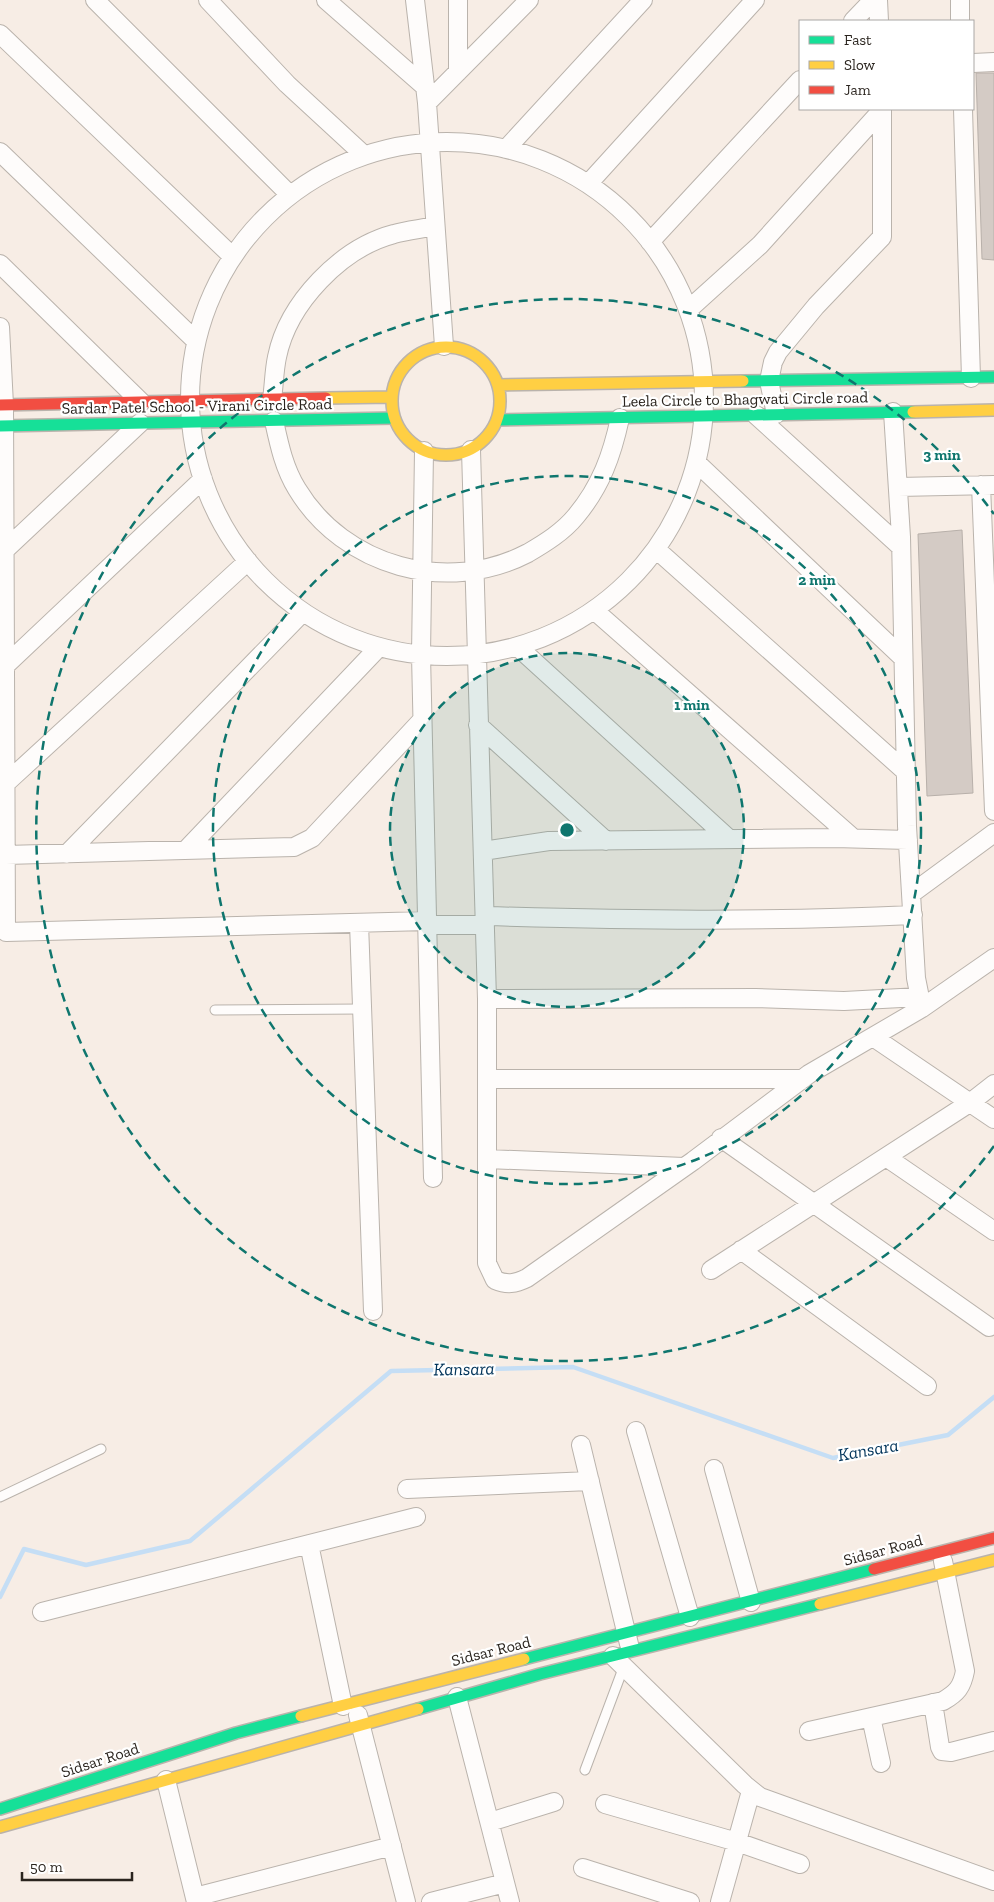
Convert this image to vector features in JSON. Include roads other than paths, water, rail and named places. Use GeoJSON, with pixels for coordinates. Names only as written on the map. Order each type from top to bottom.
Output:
{"type":"FeatureCollection","features":[{"type":"Feature","properties":{"kind":"street"},"geometry":{"type":"LineString","coordinates":[[95,0],[290,195]]}},
{"type":"Feature","properties":{"kind":"street"},"geometry":{"type":"LineString","coordinates":[[208,0],[287,84],[364,156]]}},
{"type":"Feature","properties":{"kind":"street"},"geometry":{"type":"LineString","coordinates":[[326,0],[423,85]]}},
{"type":"Feature","properties":{"kind":"street"},"geometry":{"type":"LineString","coordinates":[[415,0],[423,85],[427,103],[444,346]]}},
{"type":"Feature","properties":{"kind":"street"},"geometry":{"type":"LineString","coordinates":[[458,0],[458,72]]}},
{"type":"Feature","properties":{"kind":"street"},"geometry":{"type":"LineString","coordinates":[[427,103],[529,0]]}},
{"type":"Feature","properties":{"kind":"street"},"geometry":{"type":"LineString","coordinates":[[506,149],[643,0]]}},
{"type":"Feature","properties":{"kind":"street"},"geometry":{"type":"LineString","coordinates":[[588,184],[755,0]]}},
{"type":"Feature","properties":{"kind":"street"},"geometry":{"type":"LineString","coordinates":[[854,20],[873,0]]}},
{"type":"Feature","properties":{"kind":"street"},"geometry":{"type":"LineString","coordinates":[[878,0],[879,20]]}},
{"type":"Feature","properties":{"kind":"street"},"geometry":{"type":"LineString","coordinates":[[960,0],[960,20]]}},
{"type":"Feature","properties":{"kind":"street"},"geometry":{"type":"LineString","coordinates":[[0,34],[232,256]]}},
{"type":"Feature","properties":{"kind":"street"},"geometry":{"type":"LineString","coordinates":[[974,63],[994,62]]}},
{"type":"Feature","properties":{"kind":"street"},"geometry":{"type":"LineString","coordinates":[[650,242],[799,81]]}},
{"type":"Feature","properties":{"kind":"street"},"geometry":{"type":"LineString","coordinates":[[688,310],[760,245],[881,110]]}},
{"type":"Feature","properties":{"kind":"street"},"geometry":{"type":"LineString","coordinates":[[776,414],[769,381],[773,362],[778,352],[816,306],[882,236],[882,110]]}},
{"type":"Feature","properties":{"kind":"street"},"geometry":{"type":"LineString","coordinates":[[963,110],[971,378]]}},
{"type":"Feature","properties":{"kind":"street"},"geometry":{"type":"LineString","coordinates":[[430,142],[468,143],[506,149],[549,163],[588,184],[621,210],[650,242],[672,274],[688,310],[699,345],[704,382],[705,416],[698,463],[682,508],[657,550],[629,583],[595,611],[558,632],[518,647],[476,655],[421,655],[379,647],[327,626],[304,612],[274,589],[248,561],[222,522],[203,479],[191,422],[190,401],[196,341],[210,297],[232,256],[259,223],[290,195],[325,172],[364,156],[430,142]]}},
{"type":"Feature","properties":{"kind":"street"},"geometry":{"type":"LineString","coordinates":[[0,152],[196,341]]}},
{"type":"Feature","properties":{"kind":"street"},"geometry":{"type":"LineString","coordinates":[[272,400],[277,356],[293,316],[319,280],[353,252],[376,241],[392,234],[436,226]]}},
{"type":"Feature","properties":{"kind":"street"},"geometry":{"type":"LineString","coordinates":[[0,264],[141,402]]}},
{"type":"Feature","properties":{"kind":"street"},"geometry":{"type":"LineString","coordinates":[[0,327],[2,505],[5,550],[2,588],[2,754],[5,784],[3,931],[485,921],[819,920],[912,915]]}},
{"type":"Feature","properties":{"kind":"street"},"geometry":{"type":"LineString","coordinates":[[444,346],[465,350],[483,361],[492,372],[498,384],[500,408],[491,432],[471,450],[456,454],[440,455],[424,451],[411,443],[401,432],[394,418],[392,397],[395,382],[403,368],[414,357],[428,349],[444,346]]}},
{"type":"Feature","properties":{"kind":"street","name":"Leela Circle to Bhagwati Circle road"},"geometry":{"type":"LineString","coordinates":[[498,384],[994,377]]}},
{"type":"Feature","properties":{"kind":"street"},"geometry":{"type":"LineString","coordinates":[[2,405],[392,397]]}},
{"type":"Feature","properties":{"kind":"street","name":"Leela Circle to Bhagwati Circle road"},"geometry":{"type":"LineString","coordinates":[[497,420],[994,410]]}},
{"type":"Feature","properties":{"kind":"street"},"geometry":{"type":"LineString","coordinates":[[893,412],[901,547],[908,840],[916,978],[921,1002]]}},
{"type":"Feature","properties":{"kind":"street"},"geometry":{"type":"LineString","coordinates":[[756,415],[901,547]]}},
{"type":"Feature","properties":{"kind":"street","name":"Sardar Patel School - Virani Circle Road"},"geometry":{"type":"LineString","coordinates":[[2,426],[394,418]]}},
{"type":"Feature","properties":{"kind":"street"},"geometry":{"type":"LineString","coordinates":[[274,421],[283,460],[296,488],[315,514],[337,535],[363,552],[392,565],[422,572],[474,572],[511,561],[537,548],[575,518],[598,487],[613,451],[620,418]]}},
{"type":"Feature","properties":{"kind":"street"},"geometry":{"type":"LineString","coordinates":[[5,550],[140,423]]}},
{"type":"Feature","properties":{"kind":"street"},"geometry":{"type":"LineString","coordinates":[[471,450],[487,999],[486,1263],[495,1280],[505,1284],[517,1283],[527,1278],[803,1079],[873,1037],[921,1002],[994,958]]}},
{"type":"Feature","properties":{"kind":"street"},"geometry":{"type":"LineString","coordinates":[[424,451],[421,655],[433,1178]]}},
{"type":"Feature","properties":{"kind":"street"},"geometry":{"type":"LineString","coordinates":[[698,463],[904,658]]}},
{"type":"Feature","properties":{"kind":"street"},"geometry":{"type":"LineString","coordinates":[[2,667],[203,479]]}},
{"type":"Feature","properties":{"kind":"street"},"geometry":{"type":"LineString","coordinates":[[898,487],[988,485],[994,811]]}},
{"type":"Feature","properties":{"kind":"street"},"geometry":{"type":"LineString","coordinates":[[657,550],[905,771]]}},
{"type":"Feature","properties":{"kind":"street"},"geometry":{"type":"LineString","coordinates":[[5,784],[248,561]]}},
{"type":"Feature","properties":{"kind":"street"},"geometry":{"type":"LineString","coordinates":[[595,611],[853,838]]}},
{"type":"Feature","properties":{"kind":"street"},"geometry":{"type":"LineString","coordinates":[[66,854],[304,612]]}},
{"type":"Feature","properties":{"kind":"street"},"geometry":{"type":"LineString","coordinates":[[186,850],[379,647]]}},
{"type":"Feature","properties":{"kind":"street"},"geometry":{"type":"LineString","coordinates":[[518,647],[729,840]]}},
{"type":"Feature","properties":{"kind":"street"},"geometry":{"type":"LineString","coordinates":[[4,844],[66,854],[294,848],[312,838],[422,720]]}},
{"type":"Feature","properties":{"kind":"street"},"geometry":{"type":"LineString","coordinates":[[478,725],[606,841]]}},
{"type":"Feature","properties":{"kind":"street"},"geometry":{"type":"LineString","coordinates":[[911,894],[994,833]]}},
{"type":"Feature","properties":{"kind":"street"},"geometry":{"type":"LineString","coordinates":[[483,850],[549,842],[853,838],[908,840]]}},
{"type":"Feature","properties":{"kind":"street"},"geometry":{"type":"LineString","coordinates":[[359,923],[373,1311]]}},
{"type":"Feature","properties":{"kind":"street"},"geometry":{"type":"LineString","coordinates":[[487,999],[755,998],[921,1002]]}},
{"type":"Feature","properties":{"kind":"street"},"geometry":{"type":"LineString","coordinates":[[873,1037],[994,1119]]}},
{"type":"Feature","properties":{"kind":"street"},"geometry":{"type":"LineString","coordinates":[[487,1079],[803,1079]]}},
{"type":"Feature","properties":{"kind":"street"},"geometry":{"type":"LineString","coordinates":[[711,1270],[971,1102],[994,1084]]}},
{"type":"Feature","properties":{"kind":"street"},"geometry":{"type":"LineString","coordinates":[[720,1138],[989,1327]]}},
{"type":"Feature","properties":{"kind":"street"},"geometry":{"type":"LineString","coordinates":[[886,1157],[994,1231]]}},
{"type":"Feature","properties":{"kind":"street"},"geometry":{"type":"LineString","coordinates":[[487,1159],[684,1166]]}},
{"type":"Feature","properties":{"kind":"street"},"geometry":{"type":"LineString","coordinates":[[741,1250],[927,1386]]}},
{"type":"Feature","properties":{"kind":"street"},"geometry":{"type":"LineString","coordinates":[[636,1431],[690,1617]]}},
{"type":"Feature","properties":{"kind":"street"},"geometry":{"type":"LineString","coordinates":[[582,1445],[626,1634],[623,1657],[751,1792],[768,1800],[994,1881]]}},
{"type":"Feature","properties":{"kind":"street"},"geometry":{"type":"LineString","coordinates":[[714,1469],[751,1602]]}},
{"type":"Feature","properties":{"kind":"street"},"geometry":{"type":"LineString","coordinates":[[407,1489],[590,1481]]}},
{"type":"Feature","properties":{"kind":"street"},"geometry":{"type":"LineString","coordinates":[[42,1612],[416,1517]]}},
{"type":"Feature","properties":{"kind":"street","name":"Sidsar Road"},"geometry":{"type":"LineString","coordinates":[[0,1809],[236,1733],[994,1538]]}},
{"type":"Feature","properties":{"kind":"street"},"geometry":{"type":"LineString","coordinates":[[309,1544],[349,1704],[362,1724],[406,1902]]}},
{"type":"Feature","properties":{"kind":"street"},"geometry":{"type":"LineString","coordinates":[[809,1731],[933,1704],[957,1693],[963,1683],[965,1671],[942,1552]]}},
{"type":"Feature","properties":{"kind":"street","name":"Sidsar Road"},"geometry":{"type":"LineString","coordinates":[[0,1827],[457,1697],[623,1657],[994,1560]]}},
{"type":"Feature","properties":{"kind":"street"},"geometry":{"type":"LineString","coordinates":[[457,1697],[510,1902]]}},
{"type":"Feature","properties":{"kind":"street"},"geometry":{"type":"LineString","coordinates":[[933,1704],[942,1750],[951,1752],[994,1741]]}},
{"type":"Feature","properties":{"kind":"street"},"geometry":{"type":"LineString","coordinates":[[871,1717],[882,1763]]}},
{"type":"Feature","properties":{"kind":"street"},"geometry":{"type":"LineString","coordinates":[[166,1780],[196,1899],[392,1846]]}},
{"type":"Feature","properties":{"kind":"street"},"geometry":{"type":"LineString","coordinates":[[720,1902],[751,1792]]}},
{"type":"Feature","properties":{"kind":"street"},"geometry":{"type":"LineString","coordinates":[[490,1822],[554,1802]]}},
{"type":"Feature","properties":{"kind":"street"},"geometry":{"type":"LineString","coordinates":[[605,1804],[737,1842],[800,1864]]}},
{"type":"Feature","properties":{"kind":"street"},"geometry":{"type":"LineString","coordinates":[[583,1868],[690,1902]]}},
{"type":"Feature","properties":{"kind":"street"},"geometry":{"type":"LineString","coordinates":[[431,1902],[505,1883]]}},
{"type":"Feature","properties":{"kind":"lane"},"geometry":{"type":"LineString","coordinates":[[214,1010],[362,1009]]}},
{"type":"Feature","properties":{"kind":"lane"},"geometry":{"type":"LineString","coordinates":[[0,1497],[101,1449]]}},
{"type":"Feature","properties":{"kind":"lane"},"geometry":{"type":"LineString","coordinates":[[586,1770],[623,1657]]}},
{"type":"Feature","properties":{"kind":"waterway","name":"Kansara"},"geometry":{"type":"LineString","coordinates":[[0,1597],[24,1549],[86,1565],[190,1541],[391,1371],[573,1367],[833,1458],[948,1435],[994,1397]]}}]}
